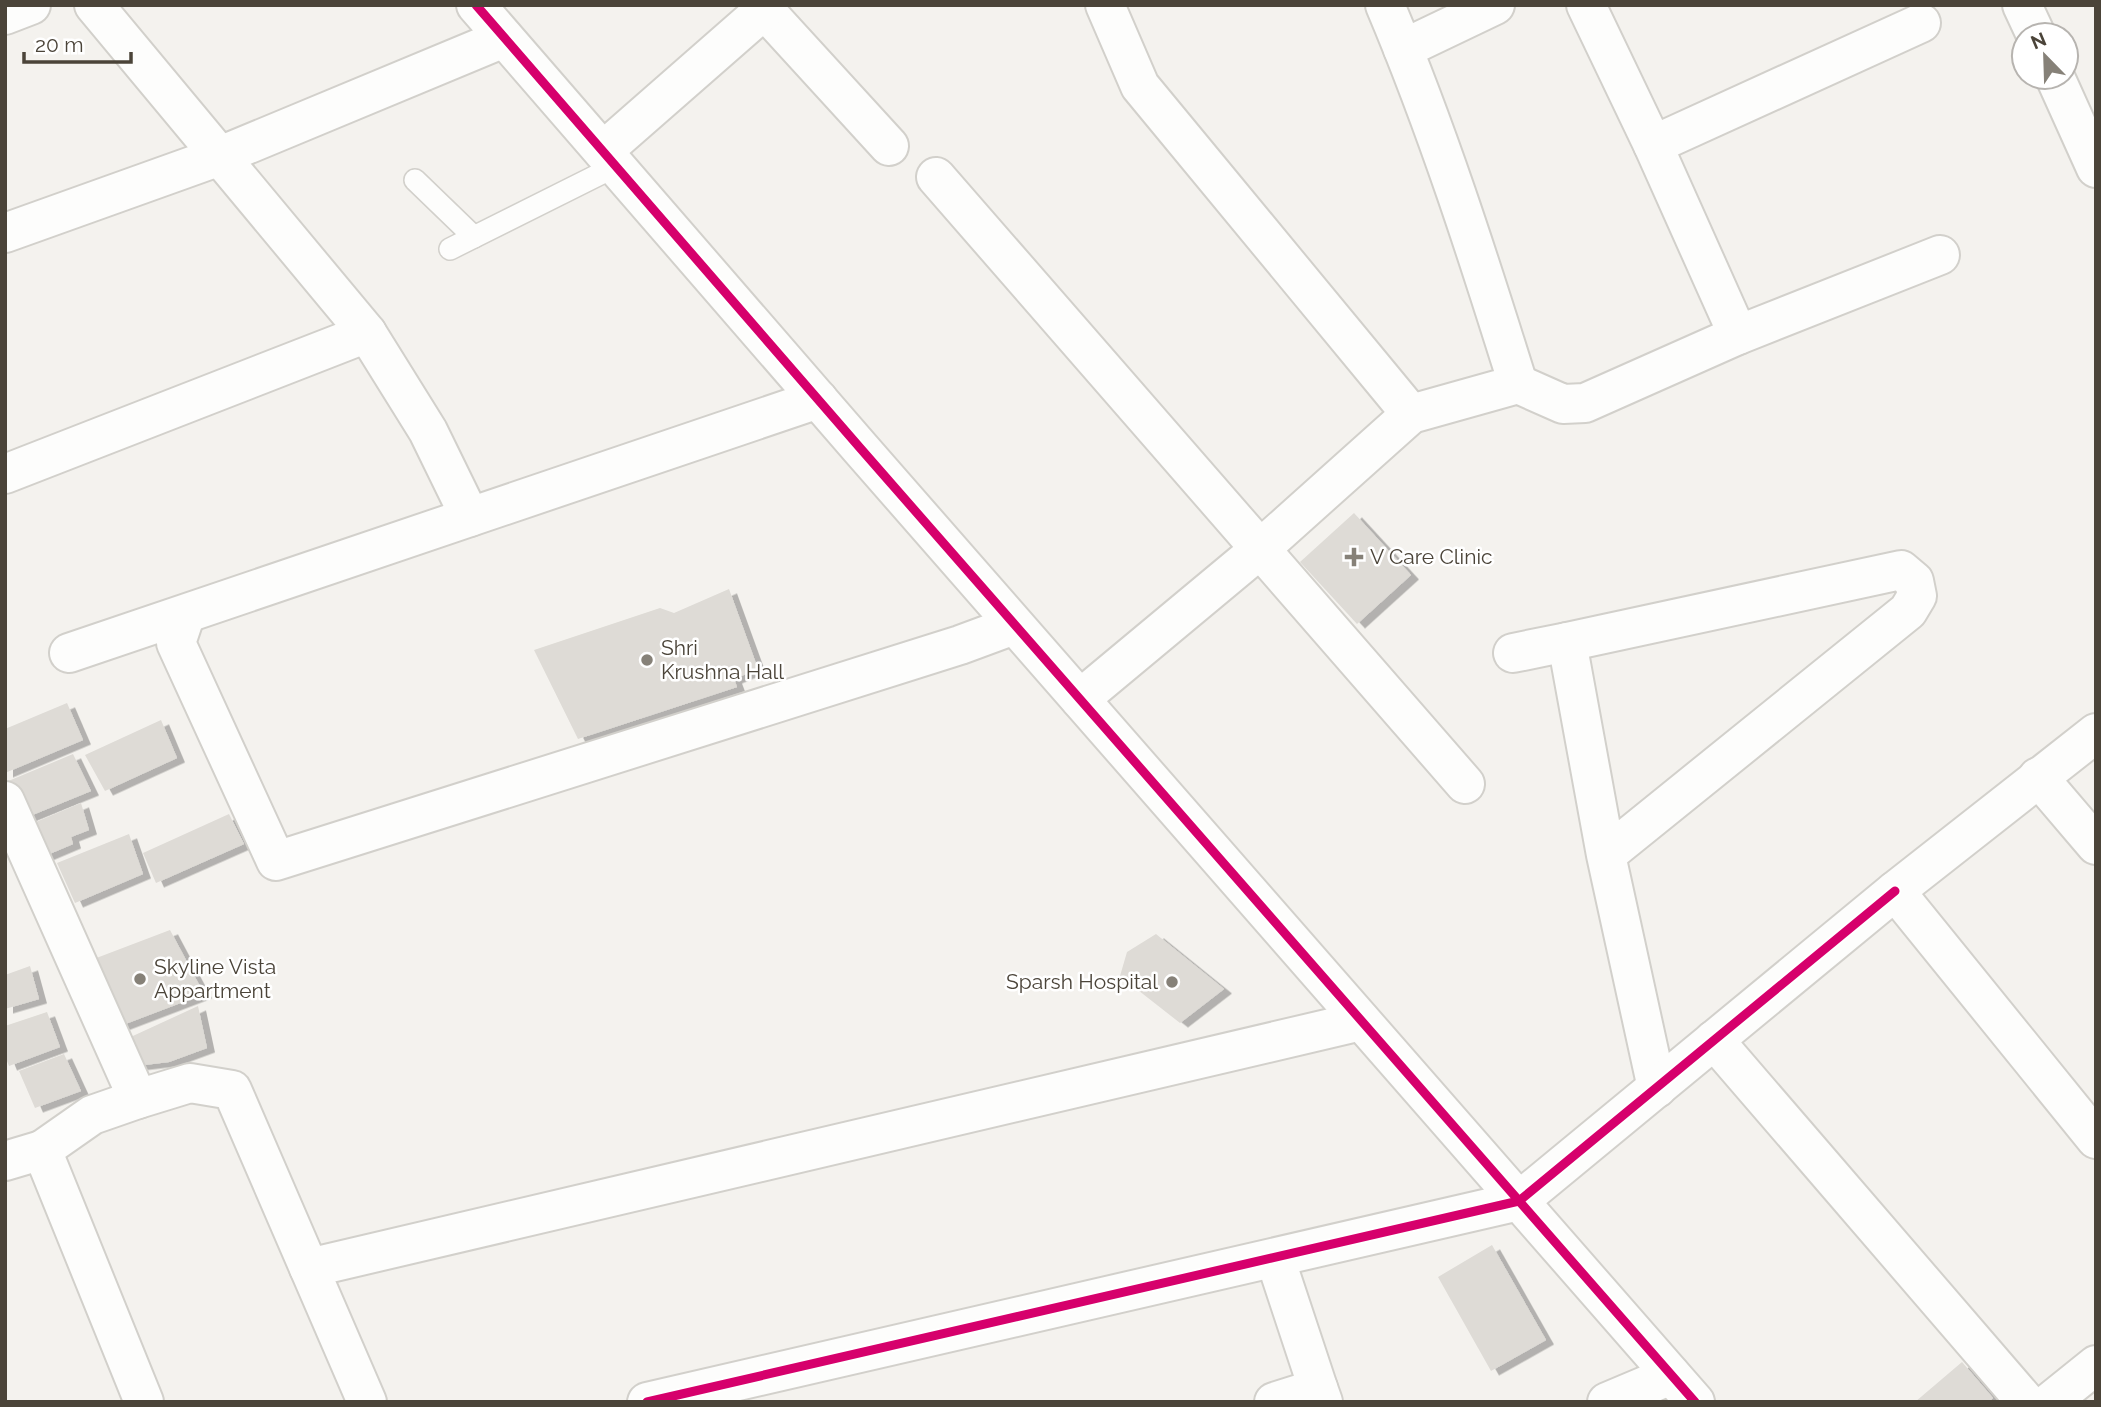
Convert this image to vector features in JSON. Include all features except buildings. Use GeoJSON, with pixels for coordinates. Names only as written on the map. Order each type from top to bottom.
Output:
{"type":"FeatureCollection","features":[{"type":"Feature","properties":{"kind":"street"},"geometry":{"type":"LineString","coordinates":[[5,15],[31,5]]}},
{"type":"Feature","properties":{"kind":"street"},"geometry":{"type":"LineString","coordinates":[[94,5],[367,333],[428,431],[470,517]]}},
{"type":"Feature","properties":{"kind":"street"},"geometry":{"type":"LineString","coordinates":[[476,5],[1014,625],[1683,1388]]}},
{"type":"Feature","properties":{"kind":"street"},"geometry":{"type":"LineString","coordinates":[[1105,5],[1140,86],[1410,414]]}},
{"type":"Feature","properties":{"kind":"street"},"geometry":{"type":"LineString","coordinates":[[1385,5],[1404,49],[1483,272],[1518,383]]}},
{"type":"Feature","properties":{"kind":"street"},"geometry":{"type":"LineString","coordinates":[[1404,49],[1495,5]]}},
{"type":"Feature","properties":{"kind":"street"},"geometry":{"type":"LineString","coordinates":[[1586,5],[1653,145],[1738,335]]}},
{"type":"Feature","properties":{"kind":"street"},"geometry":{"type":"LineString","coordinates":[[609,158],[762,8],[889,146]]}},
{"type":"Feature","properties":{"kind":"street"},"geometry":{"type":"LineString","coordinates":[[1653,145],[1920,23]]}},
{"type":"Feature","properties":{"kind":"street"},"geometry":{"type":"LineString","coordinates":[[5,233],[220,156],[504,38]]}},
{"type":"Feature","properties":{"kind":"street"},"geometry":{"type":"LineString","coordinates":[[2061,91],[2096,168]]}},
{"type":"Feature","properties":{"kind":"street"},"geometry":{"type":"LineString","coordinates":[[936,177],[1465,784]]}},
{"type":"Feature","properties":{"kind":"street"},"geometry":{"type":"LineString","coordinates":[[1080,699],[1259,550],[1410,414],[1518,383],[1563,404],[1585,403],[1738,335],[1940,255]]}},
{"type":"Feature","properties":{"kind":"street"},"geometry":{"type":"LineString","coordinates":[[5,474],[367,333]]}},
{"type":"Feature","properties":{"kind":"street"},"geometry":{"type":"LineString","coordinates":[[69,653],[818,399]]}},
{"type":"Feature","properties":{"kind":"street"},"geometry":{"type":"LineString","coordinates":[[1513,653],[1902,570],[1914,581],[1917,596],[1908,611],[1606,855]]}},
{"type":"Feature","properties":{"kind":"street"},"geometry":{"type":"LineString","coordinates":[[185,615],[176,643],[276,861],[960,645],[1014,625]]}},
{"type":"Feature","properties":{"kind":"street"},"geometry":{"type":"LineString","coordinates":[[1567,642],[1606,855],[1657,1088]]}},
{"type":"Feature","properties":{"kind":"street"},"geometry":{"type":"LineString","coordinates":[[647,1402],[1519,1201],[1895,891],[2096,733]]}},
{"type":"Feature","properties":{"kind":"street"},"geometry":{"type":"LineString","coordinates":[[2038,777],[2096,845]]}},
{"type":"Feature","properties":{"kind":"street"},"geometry":{"type":"LineString","coordinates":[[5,801],[138,1099]]}},
{"type":"Feature","properties":{"kind":"street"},"geometry":{"type":"LineString","coordinates":[[1895,891],[2096,1139]]}},
{"type":"Feature","properties":{"kind":"street"},"geometry":{"type":"LineString","coordinates":[[309,1268],[1361,1021]]}},
{"type":"Feature","properties":{"kind":"street"},"geometry":{"type":"LineString","coordinates":[[1714,1040],[2026,1402]]}},
{"type":"Feature","properties":{"kind":"street"},"geometry":{"type":"LineString","coordinates":[[5,1161],[42,1150],[92,1115],[138,1099],[190,1083],[232,1090],[367,1402]]}},
{"type":"Feature","properties":{"kind":"street"},"geometry":{"type":"LineString","coordinates":[[42,1150],[144,1402]]}},
{"type":"Feature","properties":{"kind":"street"},"geometry":{"type":"LineString","coordinates":[[1274,1402],[1321,1395],[1275,1258]]}},
{"type":"Feature","properties":{"kind":"street"},"geometry":{"type":"LineString","coordinates":[[2050,1402],[2096,1365]]}},
{"type":"Feature","properties":{"kind":"street"},"geometry":{"type":"LineString","coordinates":[[1607,1402],[1683,1388]]}},
{"type":"Feature","properties":{"kind":"lane"},"geometry":{"type":"LineString","coordinates":[[450,249],[609,158]]}},
{"type":"Feature","properties":{"kind":"lane"},"geometry":{"type":"LineString","coordinates":[[415,180],[474,237]]}},
{"type":"Feature","properties":{"kind":"cycle path"},"geometry":{"type":"LineString","coordinates":[[476,5],[1695,1402]]}},
{"type":"Feature","properties":{"kind":"cycle path"},"geometry":{"type":"LineString","coordinates":[[647,1402],[1519,1201],[1895,891]]}},
{"type":"Feature","properties":{"kind":"place","name":"V Care Clinic"},"geometry":{"type":"Point","coordinates":[1354,557]}},
{"type":"Feature","properties":{"kind":"place","name":"Shri Krushna Hall"},"geometry":{"type":"Point","coordinates":[647,660]}},
{"type":"Feature","properties":{"kind":"place","name":"Skyline Vista Appartment"},"geometry":{"type":"Point","coordinates":[140,979]}},
{"type":"Feature","properties":{"kind":"place","name":"Sparsh Hospital"},"geometry":{"type":"Point","coordinates":[1172,982]}}]}
